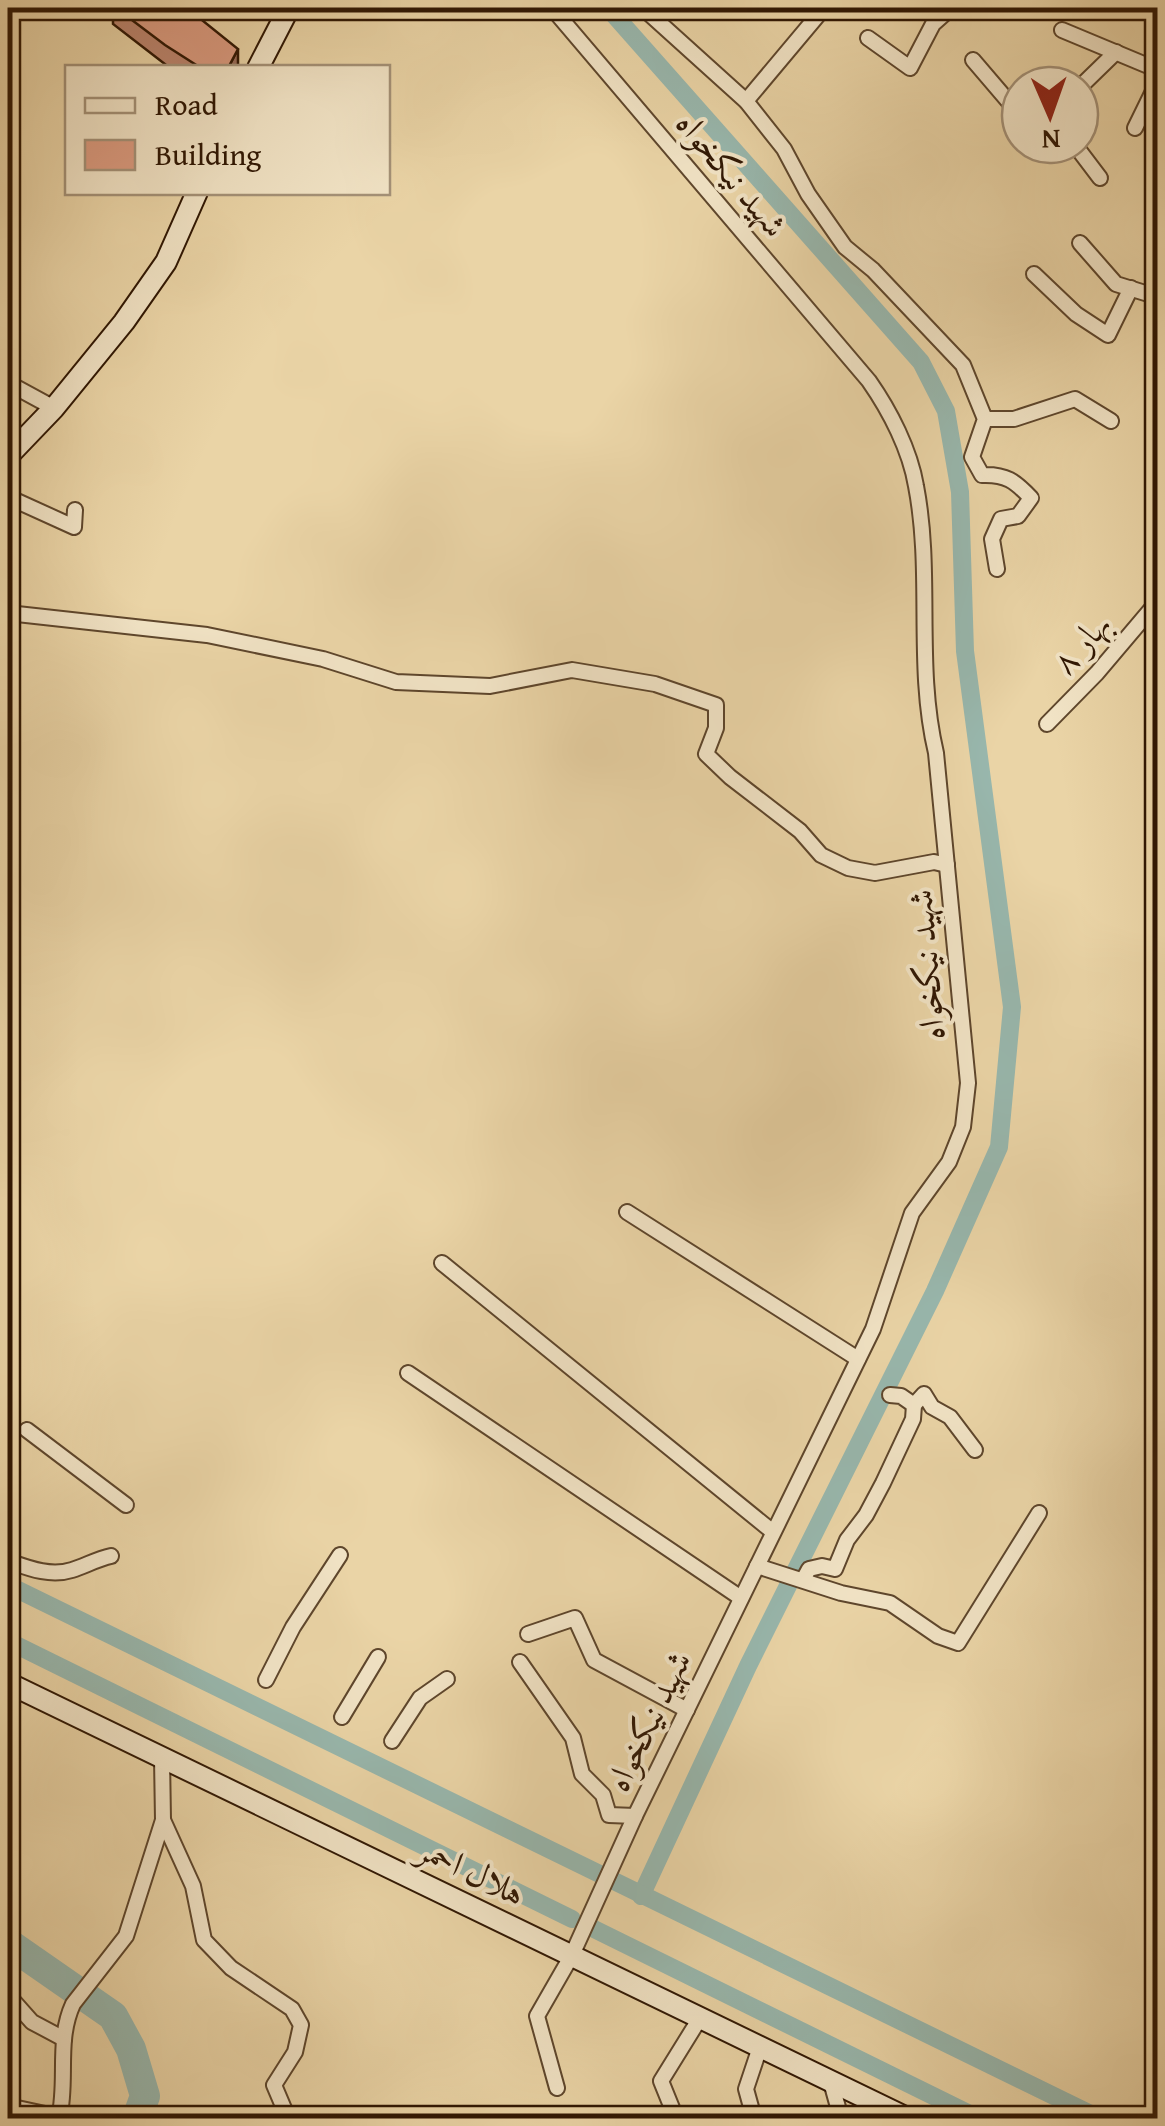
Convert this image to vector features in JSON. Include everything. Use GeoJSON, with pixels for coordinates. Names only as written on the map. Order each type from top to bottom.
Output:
{"type":"FeatureCollection","features":[{"type":"Feature","properties":{"kind":"main road"},"geometry":{"type":"LineString","coordinates":[[260,65],[290,8]]}},
{"type":"Feature","properties":{"kind":"main road"},"geometry":{"type":"LineString","coordinates":[[8,456],[54,408],[124,322],[166,262],[196,195]]}},
{"type":"Feature","properties":{"kind":"main road","name":"هلال احمر"},"geometry":{"type":"LineString","coordinates":[[8,1683],[907,2118]]}},
{"type":"Feature","properties":{"kind":"street","name":"شهید نیکخواه"},"geometry":{"type":"LineString","coordinates":[[552,8],[869,381],[889,415],[916,484],[923,572],[924,674],[936,753],[968,1084],[963,1127],[949,1162],[912,1213],[873,1329],[635,1816],[572,1955],[537,2016],[557,2088]]}},
{"type":"Feature","properties":{"kind":"street"},"geometry":{"type":"LineString","coordinates":[[643,8],[746,101],[784,149],[808,194],[845,247],[874,270],[963,365],[985,419],[972,456],[982,475],[1002,474],[1031,498],[1018,516],[1001,520],[996,529],[992,538],[997,569]]}},
{"type":"Feature","properties":{"kind":"street"},"geometry":{"type":"LineString","coordinates":[[746,101],[824,8]]}},
{"type":"Feature","properties":{"kind":"street"},"geometry":{"type":"LineString","coordinates":[[868,38],[910,68],[932,24],[951,8]]}},
{"type":"Feature","properties":{"kind":"street"},"geometry":{"type":"LineString","coordinates":[[1062,30],[1158,70]]}},
{"type":"Feature","properties":{"kind":"street"},"geometry":{"type":"LineString","coordinates":[[1100,68],[1116,52]]}},
{"type":"Feature","properties":{"kind":"street"},"geometry":{"type":"LineString","coordinates":[[974,60],[1000,91]]}},
{"type":"Feature","properties":{"kind":"street"},"geometry":{"type":"LineString","coordinates":[[1135,128],[1158,82]]}},
{"type":"Feature","properties":{"kind":"street"},"geometry":{"type":"LineString","coordinates":[[1090,165],[1100,178]]}},
{"type":"Feature","properties":{"kind":"street"},"geometry":{"type":"LineString","coordinates":[[1080,243],[1116,284],[1158,297]]}},
{"type":"Feature","properties":{"kind":"street"},"geometry":{"type":"LineString","coordinates":[[1034,274],[1076,314],[1108,335],[1132,288]]}},
{"type":"Feature","properties":{"kind":"street"},"geometry":{"type":"LineString","coordinates":[[8,382],[54,408]]}},
{"type":"Feature","properties":{"kind":"street"},"geometry":{"type":"LineString","coordinates":[[985,419],[1014,420],[1075,399],[1111,422]]}},
{"type":"Feature","properties":{"kind":"street"},"geometry":{"type":"LineString","coordinates":[[8,497],[74,527],[75,510]]}},
{"type":"Feature","properties":{"kind":"street","name":"بهار ۸"},"geometry":{"type":"LineString","coordinates":[[1046,724],[1097,673],[1158,601]]}},
{"type":"Feature","properties":{"kind":"street"},"geometry":{"type":"LineString","coordinates":[[8,613],[207,635],[323,659],[396,682],[490,686],[572,670],[655,684],[716,705],[716,728],[706,754],[800,831],[821,855],[848,868],[874,873],[934,862],[947,865]]}},
{"type":"Feature","properties":{"kind":"street"},"geometry":{"type":"LineString","coordinates":[[628,1212],[858,1359]]}},
{"type":"Feature","properties":{"kind":"street"},"geometry":{"type":"LineString","coordinates":[[442,1263],[773,1532]]}},
{"type":"Feature","properties":{"kind":"street"},"geometry":{"type":"LineString","coordinates":[[408,1373],[741,1598]]}},
{"type":"Feature","properties":{"kind":"street"},"geometry":{"type":"LineString","coordinates":[[796,1578],[822,1566],[835,1569],[847,1540],[883,1483],[913,1419],[914,1405],[924,1394],[932,1407],[950,1418],[975,1450]]}},
{"type":"Feature","properties":{"kind":"street"},"geometry":{"type":"LineString","coordinates":[[890,1396],[901,1396],[914,1405]]}},
{"type":"Feature","properties":{"kind":"street"},"geometry":{"type":"LineString","coordinates":[[27,1430],[126,1505]]}},
{"type":"Feature","properties":{"kind":"street"},"geometry":{"type":"LineString","coordinates":[[757,1566],[890,1603],[938,1636],[958,1642],[1039,1513]]}},
{"type":"Feature","properties":{"kind":"street"},"geometry":{"type":"LineString","coordinates":[[266,1680],[293,1628],[340,1555]]}},
{"type":"Feature","properties":{"kind":"street"},"geometry":{"type":"LineString","coordinates":[[8,1561],[43,1572],[70,1571],[111,1556]]}},
{"type":"Feature","properties":{"kind":"street"},"geometry":{"type":"LineString","coordinates":[[528,1634],[575,1618],[594,1660],[686,1710]]}},
{"type":"Feature","properties":{"kind":"street"},"geometry":{"type":"LineString","coordinates":[[342,1717],[378,1657]]}},
{"type":"Feature","properties":{"kind":"street"},"geometry":{"type":"LineString","coordinates":[[520,1662],[572,1738],[582,1774],[604,1796],[609,1815],[635,1816]]}},
{"type":"Feature","properties":{"kind":"street"},"geometry":{"type":"LineString","coordinates":[[392,1742],[420,1698],[447,1679]]}},
{"type":"Feature","properties":{"kind":"street"},"geometry":{"type":"LineString","coordinates":[[8,2106],[59,2118],[67,2016],[126,1936],[163,1820],[162,1758]]}},
{"type":"Feature","properties":{"kind":"street"},"geometry":{"type":"LineString","coordinates":[[163,1820],[193,1886],[204,1940],[231,1968],[292,2009],[302,2025],[295,2052],[274,2084],[288,2118]]}},
{"type":"Feature","properties":{"kind":"street"},"geometry":{"type":"LineString","coordinates":[[8,1994],[32,2022],[64,2040]]}},
{"type":"Feature","properties":{"kind":"street"},"geometry":{"type":"LineString","coordinates":[[676,2118],[662,2082],[700,2018]]}},
{"type":"Feature","properties":{"kind":"street"},"geometry":{"type":"LineString","coordinates":[[754,2118],[746,2090],[760,2046]]}},
{"type":"Feature","properties":{"kind":"street"},"geometry":{"type":"LineString","coordinates":[[832,2082],[840,2118]]}},
{"type":"Feature","properties":{"kind":"building"},"geometry":{"type":"Polygon","coordinates":[[[116,8],[187,8],[238,49],[230,65],[196,65],[116,8]]]}},
{"type":"Feature","properties":{"kind":"waterway"},"geometry":{"type":"LineString","coordinates":[[608,8],[921,362],[946,411],[960,492],[965,651],[1012,1007],[999,1147],[935,1291],[748,1666],[641,1896]]}},
{"type":"Feature","properties":{"kind":"waterway"},"geometry":{"type":"LineString","coordinates":[[8,1585],[1099,2118]]}},
{"type":"Feature","properties":{"kind":"waterway"},"geometry":{"type":"LineString","coordinates":[[8,1641],[572,1919]]}},
{"type":"Feature","properties":{"kind":"waterway"},"geometry":{"type":"LineString","coordinates":[[592,1928],[978,2118]]}},
{"type":"Feature","properties":{"kind":"waterway"},"geometry":{"type":"LineString","coordinates":[[8,1943],[113,2016],[131,2049],[145,2096],[137,2118]]}}]}
